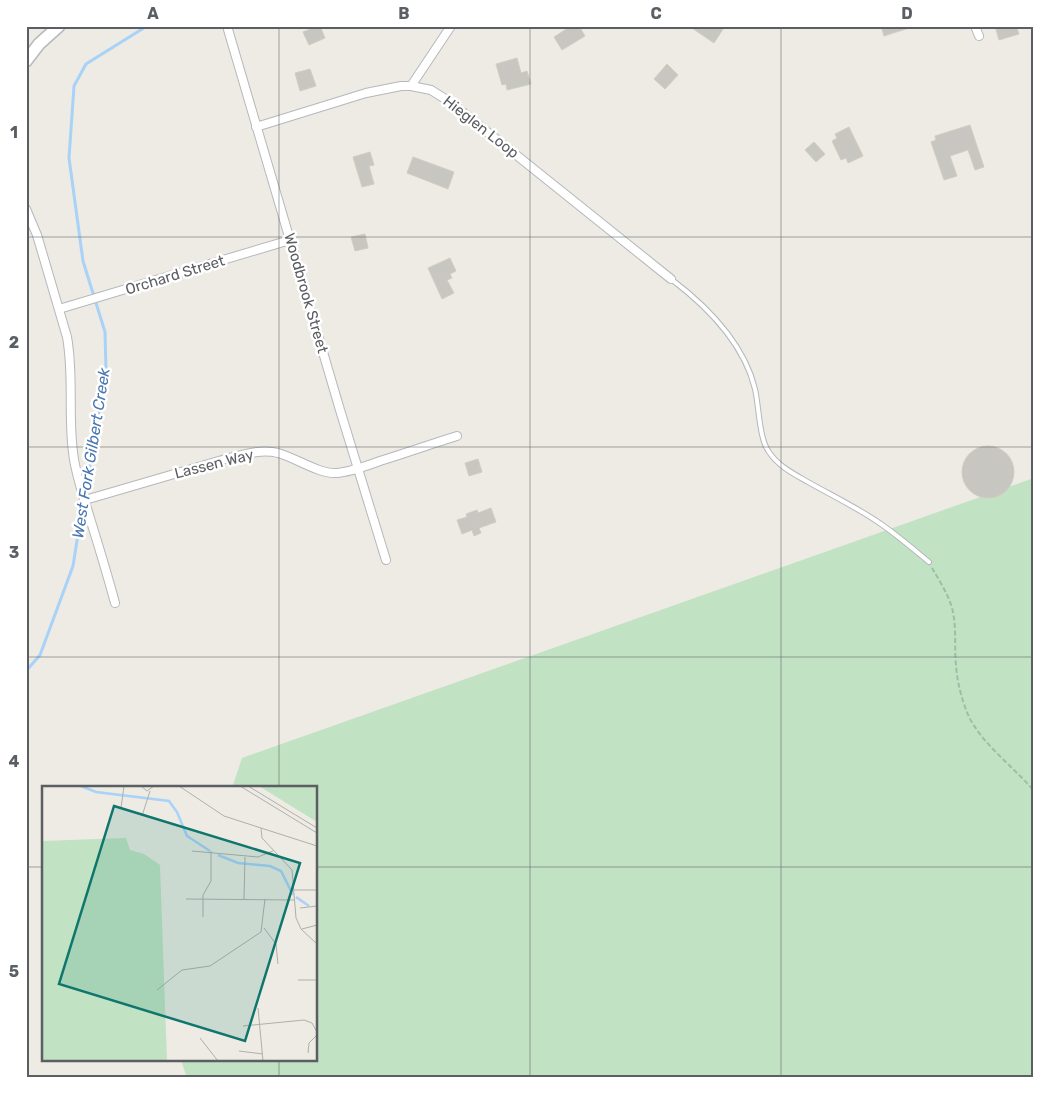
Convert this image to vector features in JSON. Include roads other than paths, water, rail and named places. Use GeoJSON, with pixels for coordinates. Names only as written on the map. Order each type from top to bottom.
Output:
{"type":"FeatureCollection","features":[{"type":"Feature","properties":{"kind":"main road"},"geometry":{"type":"LineString","coordinates":[[26,61],[39,44],[59,26]]}},
{"type":"Feature","properties":{"kind":"street","name":"Woodbrook Street"},"geometry":{"type":"LineString","coordinates":[[227,26],[357,469],[386,560]]}},
{"type":"Feature","properties":{"kind":"street"},"geometry":{"type":"LineString","coordinates":[[412,86],[451,26]]}},
{"type":"Feature","properties":{"kind":"street"},"geometry":{"type":"LineString","coordinates":[[975,26],[979,36]]}},
{"type":"Feature","properties":{"kind":"street","name":"Hieglen Loop"},"geometry":{"type":"LineString","coordinates":[[256,127],[366,94],[401,86],[431,90],[450,102],[671,279]]}},
{"type":"Feature","properties":{"kind":"street"},"geometry":{"type":"LineString","coordinates":[[26,209],[37,235],[70,353],[73,453],[115,603]]}},
{"type":"Feature","properties":{"kind":"street","name":"Orchard Street"},"geometry":{"type":"LineString","coordinates":[[59,309],[290,240]]}},
{"type":"Feature","properties":{"kind":"street","name":"Lassen Way"},"geometry":{"type":"LineString","coordinates":[[85,500],[229,458],[265,451],[288,456],[327,473],[341,472],[357,469],[457,436]]}},
{"type":"Feature","properties":{"kind":"lane"},"geometry":{"type":"LineString","coordinates":[[671,279],[684,288],[711,313],[727,332],[742,355],[755,389],[763,440],[768,451],[778,463],[877,522],[929,562]]}},
{"type":"Feature","properties":{"kind":"waterway","name":"West Fork Gilbert Creek"},"geometry":{"type":"LineString","coordinates":[[85,495],[106,371],[105,332],[83,261],[69,158],[74,86],[86,64],[147,26]]}},
{"type":"Feature","properties":{"kind":"waterway","name":"West Fork Gilbert Creek"},"geometry":{"type":"LineString","coordinates":[[26,671],[40,655],[73,566],[83,503]]}}]}
